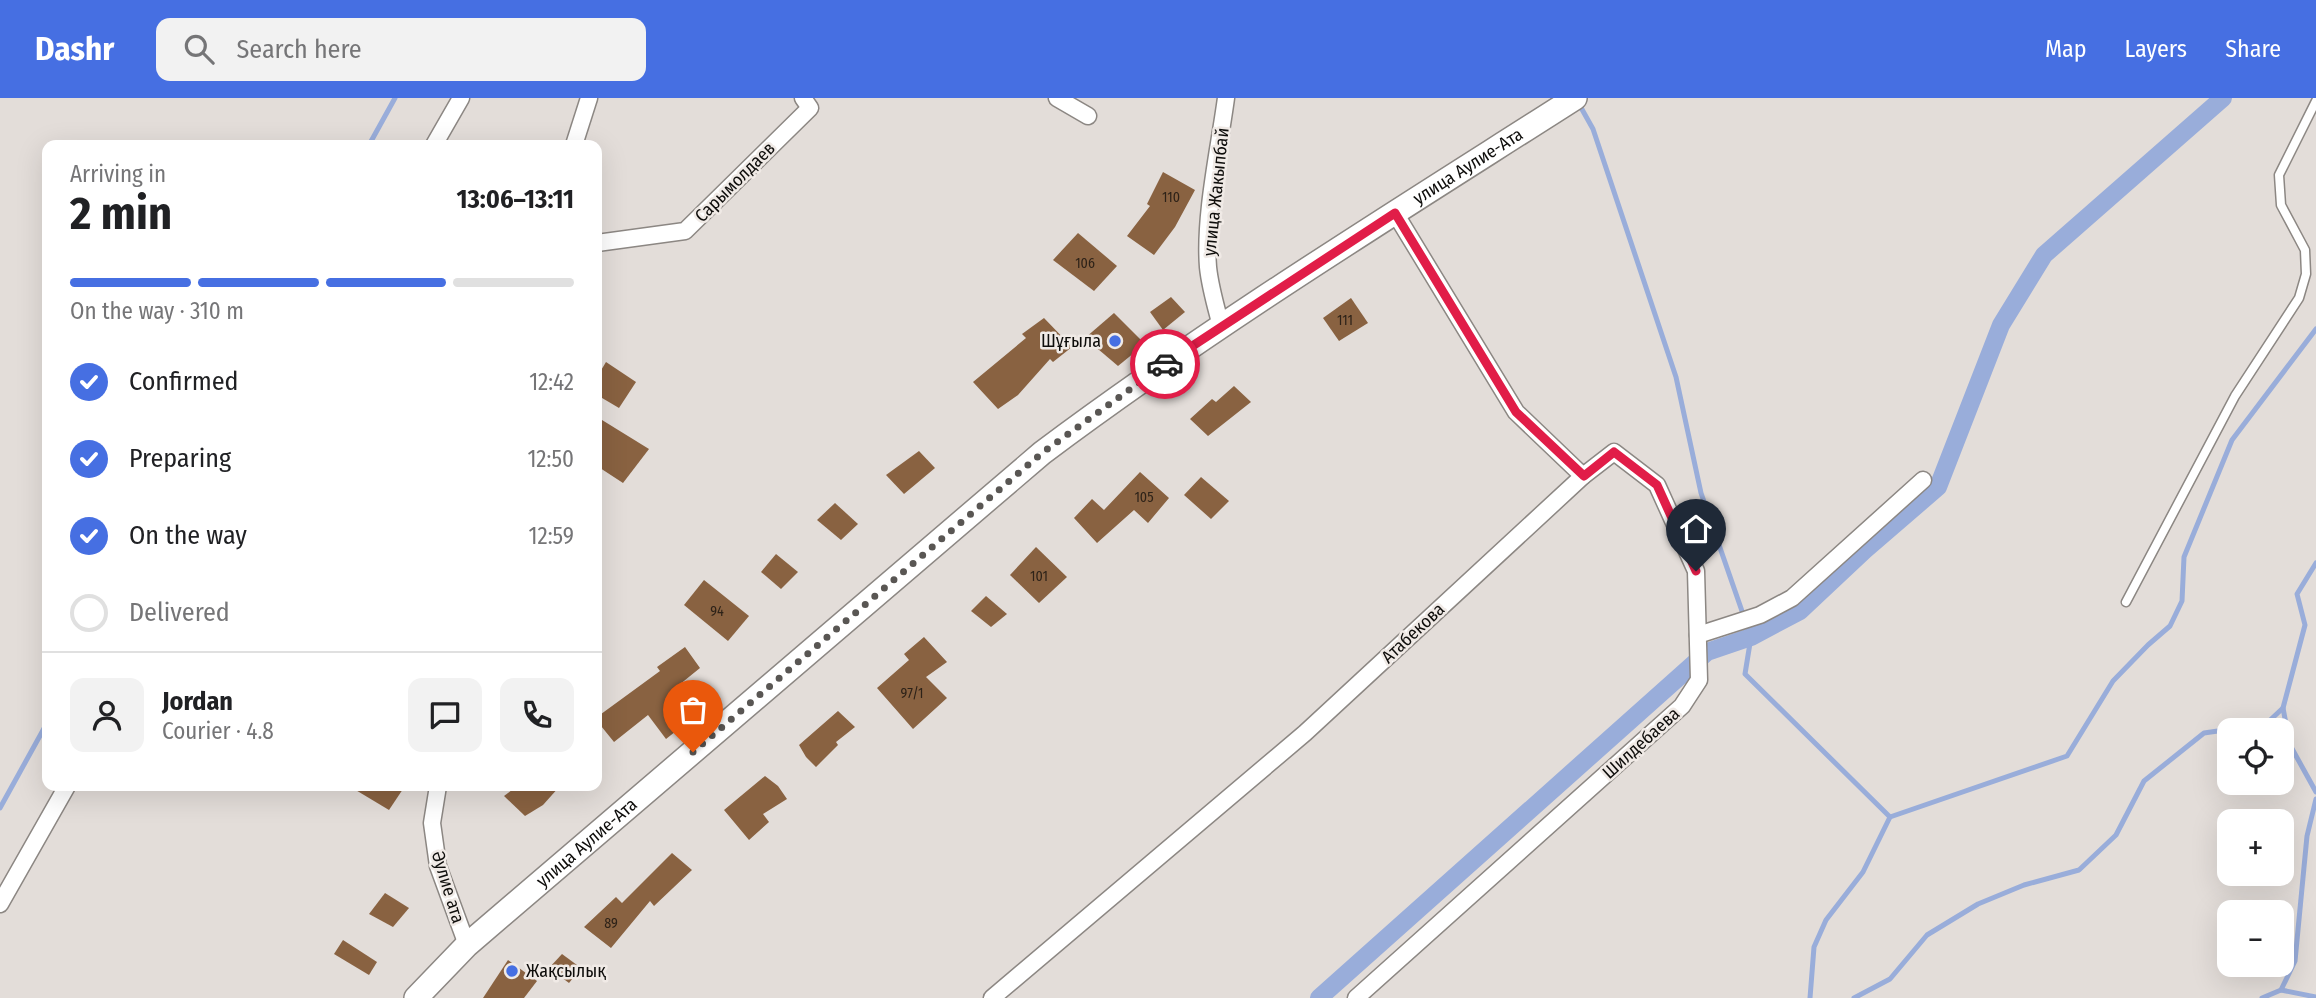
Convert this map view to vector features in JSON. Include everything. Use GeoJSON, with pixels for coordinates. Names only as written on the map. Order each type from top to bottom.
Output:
{"type":"FeatureCollection","features":[{"type":"Feature","properties":{"kind":"main road","name":"улица Аулие-Ата"},"geometry":{"type":"LineString","coordinates":[[416,998],[467,945],[1042,453],[1130,387],[1221,326],[1575,98]]}},
{"type":"Feature","properties":{"kind":"street"},"geometry":{"type":"LineString","coordinates":[[437,140],[461,98]]}},
{"type":"Feature","properties":{"kind":"street"},"geometry":{"type":"LineString","coordinates":[[576,140],[589,98]]}},
{"type":"Feature","properties":{"kind":"street","name":"Сарымолдаев"},"geometry":{"type":"LineString","coordinates":[[602,242],[685,232],[810,108],[803,98]]}},
{"type":"Feature","properties":{"kind":"street"},"geometry":{"type":"LineString","coordinates":[[1057,98],[1088,116]]}},
{"type":"Feature","properties":{"kind":"street","name":"улица Жакыпбай"},"geometry":{"type":"LineString","coordinates":[[1221,326],[1212,295],[1208,267],[1208,234],[1226,98]]}},
{"type":"Feature","properties":{"kind":"street"},"geometry":{"type":"LineString","coordinates":[[1395,213],[1516,412],[1584,476]]}},
{"type":"Feature","properties":{"kind":"street","name":"Шилдебаева"},"geometry":{"type":"LineString","coordinates":[[1356,998],[1682,706],[1699,680],[1696,571],[1657,485],[1614,452],[1584,476]]}},
{"type":"Feature","properties":{"kind":"street","name":"Атабекова"},"geometry":{"type":"LineString","coordinates":[[992,998],[1305,733],[1584,476]]}},
{"type":"Feature","properties":{"kind":"street"},"geometry":{"type":"LineString","coordinates":[[1698,635],[1760,615],[1791,598],[1923,480]]}},
{"type":"Feature","properties":{"kind":"street"},"geometry":{"type":"LineString","coordinates":[[0,904],[63,791]]}},
{"type":"Feature","properties":{"kind":"street","name":"Әулие ата"},"geometry":{"type":"LineString","coordinates":[[437,791],[432,823],[438,866],[467,945]]}},
{"type":"Feature","properties":{"kind":"lane"},"geometry":{"type":"LineString","coordinates":[[2126,602],[2235,396],[2299,298],[2306,274],[2305,250],[2281,205],[2279,175],[2316,101]]}},
{"type":"Feature","properties":{"kind":"building"},"geometry":{"type":"Polygon","coordinates":[[[1163,172],[1195,190],[1175,227],[1154,255],[1127,236],[1150,206],[1147,204],[1163,172]]]}},
{"type":"Feature","properties":{"kind":"building"},"geometry":{"type":"Polygon","coordinates":[[[1078,233],[1117,266],[1094,291],[1053,260],[1078,233]]]}},
{"type":"Feature","properties":{"kind":"building"},"geometry":{"type":"Polygon","coordinates":[[[1171,297],[1185,312],[1163,330],[1150,312],[1171,297]]]}},
{"type":"Feature","properties":{"kind":"building"},"geometry":{"type":"Polygon","coordinates":[[[1351,298],[1368,323],[1339,341],[1323,318],[1351,298]]]}},
{"type":"Feature","properties":{"kind":"building","name":"Шұғыла"},"geometry":{"type":"Polygon","coordinates":[[[1114,313],[1145,344],[1118,366],[1085,338],[1114,313]]]}},
{"type":"Feature","properties":{"kind":"building"},"geometry":{"type":"Polygon","coordinates":[[[1044,318],[1072,347],[1053,362],[1050,359],[1018,395],[998,409],[973,382],[1026,338],[1022,334],[1044,318]]]}},
{"type":"Feature","properties":{"kind":"building"},"geometry":{"type":"Polygon","coordinates":[[[606,362],[636,382],[619,408],[602,398],[602,369],[606,362]]]}},
{"type":"Feature","properties":{"kind":"building"},"geometry":{"type":"Polygon","coordinates":[[[1234,386],[1251,402],[1208,436],[1190,419],[1212,399],[1216,402],[1234,386]]]}},
{"type":"Feature","properties":{"kind":"building"},"geometry":{"type":"Polygon","coordinates":[[[602,420],[649,449],[623,483],[602,469],[602,420]]]}},
{"type":"Feature","properties":{"kind":"building"},"geometry":{"type":"Polygon","coordinates":[[[919,451],[935,468],[904,494],[886,475],[919,451]]]}},
{"type":"Feature","properties":{"kind":"building"},"geometry":{"type":"Polygon","coordinates":[[[1140,472],[1169,498],[1148,523],[1134,510],[1097,543],[1074,518],[1092,499],[1104,510],[1140,472]]]}},
{"type":"Feature","properties":{"kind":"building"},"geometry":{"type":"Polygon","coordinates":[[[1201,477],[1229,501],[1211,519],[1184,495],[1201,477]]]}},
{"type":"Feature","properties":{"kind":"building"},"geometry":{"type":"Polygon","coordinates":[[[835,503],[858,524],[841,540],[817,520],[835,503]]]}},
{"type":"Feature","properties":{"kind":"building"},"geometry":{"type":"Polygon","coordinates":[[[1036,547],[1067,577],[1039,603],[1010,575],[1036,547]]]}},
{"type":"Feature","properties":{"kind":"building"},"geometry":{"type":"Polygon","coordinates":[[[776,554],[798,572],[781,589],[761,572],[776,554]]]}},
{"type":"Feature","properties":{"kind":"building"},"geometry":{"type":"Polygon","coordinates":[[[704,580],[749,616],[728,641],[684,605],[704,580]]]}},
{"type":"Feature","properties":{"kind":"building"},"geometry":{"type":"Polygon","coordinates":[[[986,596],[1007,614],[991,627],[971,611],[986,596]]]}},
{"type":"Feature","properties":{"kind":"building"},"geometry":{"type":"Polygon","coordinates":[[[924,637],[947,662],[926,677],[947,698],[913,729],[877,688],[909,660],[904,654],[924,637]]]}},
{"type":"Feature","properties":{"kind":"building"},"geometry":{"type":"Polygon","coordinates":[[[685,647],[700,668],[674,689],[695,716],[666,739],[648,715],[614,742],[602,727],[602,713],[660,671],[657,667],[685,647]]]}},
{"type":"Feature","properties":{"kind":"building"},"geometry":{"type":"Polygon","coordinates":[[[838,711],[855,727],[836,742],[838,745],[816,767],[799,745],[838,711]]]}},
{"type":"Feature","properties":{"kind":"building"},"geometry":{"type":"Polygon","coordinates":[[[765,776],[778,786],[787,799],[763,814],[769,822],[749,840],[724,810],[765,776]]]}},
{"type":"Feature","properties":{"kind":"building"},"geometry":{"type":"Polygon","coordinates":[[[357,791],[402,791],[389,810],[357,791]]]}},
{"type":"Feature","properties":{"kind":"building"},"geometry":{"type":"Polygon","coordinates":[[[510,791],[556,791],[543,805],[525,816],[504,796],[510,791]]]}},
{"type":"Feature","properties":{"kind":"building"},"geometry":{"type":"Polygon","coordinates":[[[672,853],[692,870],[654,906],[650,901],[611,948],[584,927],[616,897],[622,903],[672,853]]]}},
{"type":"Feature","properties":{"kind":"building"},"geometry":{"type":"Polygon","coordinates":[[[385,893],[409,908],[393,927],[369,914],[385,893]]]}},
{"type":"Feature","properties":{"kind":"building"},"geometry":{"type":"Polygon","coordinates":[[[343,940],[377,962],[369,975],[334,954],[343,940]]]}},
{"type":"Feature","properties":{"kind":"building"},"geometry":{"type":"Polygon","coordinates":[[[562,954],[581,968],[569,983],[549,968],[562,954]]]}},
{"type":"Feature","properties":{"kind":"building","name":"Жақсылық"},"geometry":{"type":"Polygon","coordinates":[[[508,960],[537,981],[524,998],[483,998],[508,960]]]}},
{"type":"Feature","properties":{"kind":"waterway"},"geometry":{"type":"LineString","coordinates":[[372,140],[395,98]]}},
{"type":"Feature","properties":{"kind":"waterway"},"geometry":{"type":"LineString","coordinates":[[1319,998],[1707,652],[1751,637],[1800,611],[1938,487],[2001,325],[2044,255],[2223,98]]}},
{"type":"Feature","properties":{"kind":"waterway"},"geometry":{"type":"LineString","coordinates":[[1579,104],[1593,129],[1676,377],[1701,493],[1751,637],[1745,674],[1890,817]]}},
{"type":"Feature","properties":{"kind":"waterway"},"geometry":{"type":"LineString","coordinates":[[1810,998],[1814,947],[1826,920],[1863,872],[1890,817],[2067,756],[2113,681],[2170,626],[2182,601],[2184,557],[2232,440],[2316,329]]}},
{"type":"Feature","properties":{"kind":"waterway"},"geometry":{"type":"LineString","coordinates":[[1854,998],[1890,979],[1927,935],[1978,904],[2024,885],[2079,870],[2116,835],[2144,781],[2204,733],[2266,724],[2283,708],[2305,625],[2297,594],[2316,563]]}},
{"type":"Feature","properties":{"kind":"waterway"},"geometry":{"type":"LineString","coordinates":[[2283,708],[2290,745],[2316,792]]}},
{"type":"Feature","properties":{"kind":"waterway"},"geometry":{"type":"LineString","coordinates":[[0,808],[42,732]]}},
{"type":"Feature","properties":{"kind":"waterway"},"geometry":{"type":"LineString","coordinates":[[2262,998],[2281,990],[2295,961],[2307,836],[2316,799]]}},
{"type":"Feature","properties":{"kind":"waterway"},"geometry":{"type":"LineString","coordinates":[[2281,990],[2316,997]]}},
{"type":"Feature","properties":{"kind":"way so far"},"geometry":{"type":"LineString","coordinates":[[693,752],[1042,453],[1165,364]]}},
{"type":"Feature","properties":{"kind":"place","name":"Шұғыла"},"geometry":{"type":"Point","coordinates":[1115,341]}},
{"type":"Feature","properties":{"kind":"place","name":"Жақсылық"},"geometry":{"type":"Point","coordinates":[512,971]}},
{"type":"Feature","properties":{"kind":"route"},"geometry":{"type":"LineString","coordinates":[[1165,364],[1395,213],[1516,412],[1584,476],[1614,452],[1657,485],[1696,571]]}}]}
